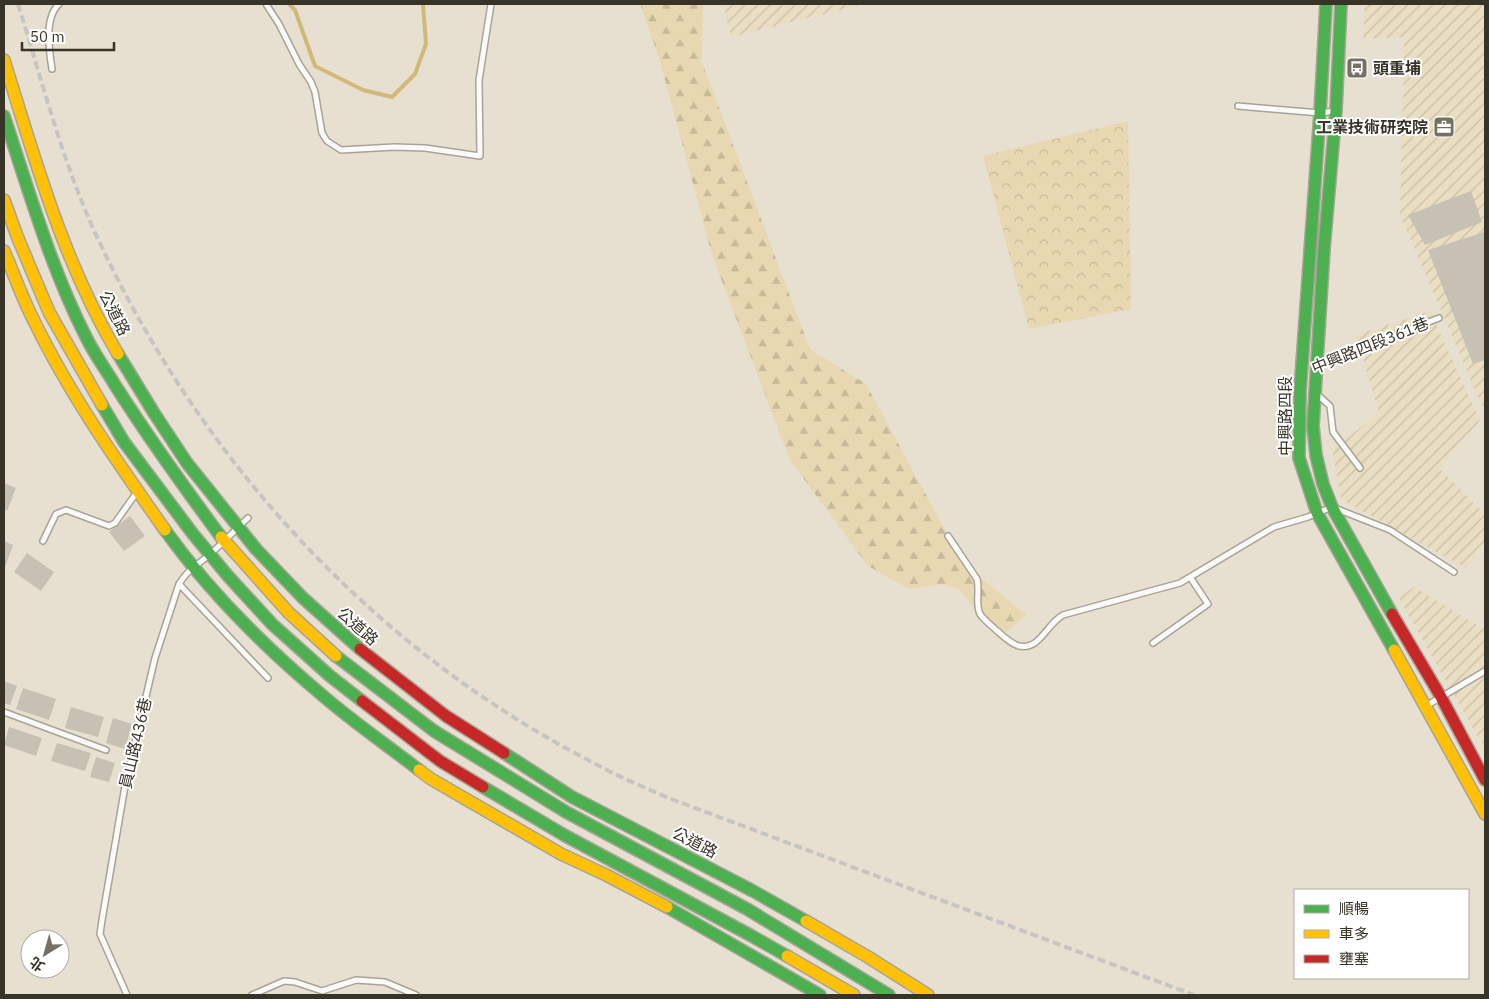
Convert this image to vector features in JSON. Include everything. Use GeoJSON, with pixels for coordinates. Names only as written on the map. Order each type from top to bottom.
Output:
{"type":"FeatureCollection","features":[{"type":"Feature","properties":{"kind":"street","name":"中興路四段"},"geometry":{"type":"LineString","coordinates":[[1326,4],[1320,113],[1306,287],[1300,391],[1299,458],[1317,513],[1485,814]]}},
{"type":"Feature","properties":{"kind":"street","name":"中興路四段"},"geometry":{"type":"LineString","coordinates":[[1341,4],[1336,110],[1324,249],[1313,426],[1316,455],[1332,507],[1441,698],[1485,780]]}},
{"type":"Feature","properties":{"kind":"street","name":"公道路"},"geometry":{"type":"LineString","coordinates":[[4,60],[30,145],[59,229],[79,279],[105,332],[187,463],[238,527],[302,598],[357,647],[446,716],[572,797],[753,891],[868,957],[928,995]]}},
{"type":"Feature","properties":{"kind":"street","name":"公道路"},"geometry":{"type":"LineString","coordinates":[[4,116],[61,281],[88,341],[137,420],[177,478],[224,541],[289,613],[342,661],[434,731],[566,812],[747,909],[889,995]]}},
{"type":"Feature","properties":{"kind":"street"},"geometry":{"type":"LineString","coordinates":[[4,200],[17,236],[50,312],[74,359],[124,442],[192,534],[272,624],[330,676],[440,761],[564,835],[742,931],[854,995]]}},
{"type":"Feature","properties":{"kind":"street"},"geometry":{"type":"LineString","coordinates":[[4,251],[34,320],[58,367],[108,449],[176,545],[257,636],[323,696],[431,778],[561,854],[654,900],[820,995]]}},
{"type":"Feature","properties":{"kind":"lane"},"geometry":{"type":"LineString","coordinates":[[52,69],[48,39],[53,9],[58,4]]}},
{"type":"Feature","properties":{"kind":"lane"},"geometry":{"type":"LineString","coordinates":[[266,4],[311,82],[315,92],[322,134],[327,141],[341,150],[425,148],[480,156],[478,80],[492,4]]}},
{"type":"Feature","properties":{"kind":"lane"},"geometry":{"type":"LineString","coordinates":[[1238,106],[1320,113],[1336,110]]}},
{"type":"Feature","properties":{"kind":"lane","name":"中興路四段361巷"},"geometry":{"type":"LineString","coordinates":[[1301,373],[1317,365],[1439,318]]}},
{"type":"Feature","properties":{"kind":"lane"},"geometry":{"type":"LineString","coordinates":[[1300,391],[1315,392],[1330,406],[1333,432],[1360,468]]}},
{"type":"Feature","properties":{"kind":"lane"},"geometry":{"type":"LineString","coordinates":[[43,541],[56,514],[66,510],[109,526],[115,523],[138,491]]}},
{"type":"Feature","properties":{"kind":"lane"},"geometry":{"type":"LineString","coordinates":[[948,536],[977,579],[979,587],[979,613],[1012,644],[1020,647],[1036,642],[1063,615],[1180,583],[1274,527],[1308,518],[1332,507],[1390,530],[1454,572]]}},
{"type":"Feature","properties":{"kind":"lane","name":"員山路436巷"},"geometry":{"type":"LineString","coordinates":[[126,995],[100,934],[125,786],[155,658],[179,584],[185,574],[210,555],[248,518]]}},
{"type":"Feature","properties":{"kind":"lane"},"geometry":{"type":"LineString","coordinates":[[1153,643],[1208,604],[1190,577]]}},
{"type":"Feature","properties":{"kind":"lane"},"geometry":{"type":"LineString","coordinates":[[179,584],[268,678]]}},
{"type":"Feature","properties":{"kind":"lane"},"geometry":{"type":"LineString","coordinates":[[1426,706],[1485,671]]}},
{"type":"Feature","properties":{"kind":"lane"},"geometry":{"type":"LineString","coordinates":[[4,712],[106,750]]}},
{"type":"Feature","properties":{"kind":"lane"},"geometry":{"type":"LineString","coordinates":[[252,995],[284,981],[295,982],[322,991],[356,980],[385,982],[416,995]]}},
{"type":"Feature","properties":{"kind":"shaded area"},"geometry":{"type":"Polygon","coordinates":[[[723,4],[865,4],[731,37],[723,4]]]}},
{"type":"Feature","properties":{"kind":"shaded area","name":"工業技術研究院"},"geometry":{"type":"Polygon","coordinates":[[[1365,4],[1485,4],[1485,413],[1400,215],[1404,37],[1363,39],[1365,4]]]}},
{"type":"Feature","properties":{"kind":"shaded area"},"geometry":{"type":"Polygon","coordinates":[[[1430,311],[1480,420],[1440,469],[1485,514],[1485,542],[1467,569],[1341,499],[1332,450],[1379,413],[1356,335],[1430,311]]]}},
{"type":"Feature","properties":{"kind":"shaded area"},"geometry":{"type":"Polygon","coordinates":[[[1414,587],[1485,630],[1485,749],[1398,597],[1414,587]]]}},
{"type":"Feature","properties":{"kind":"green space"},"geometry":{"type":"Polygon","coordinates":[[[640,4],[703,4],[702,62],[810,349],[866,384],[964,565],[1027,615],[998,638],[960,590],[944,584],[909,589],[868,566],[790,460],[712,255],[659,58],[640,4]]]}},
{"type":"Feature","properties":{"kind":"green space"},"geometry":{"type":"Polygon","coordinates":[[[1128,121],[1131,309],[1029,329],[983,156],[1128,121]]]}},
{"type":"Feature","properties":{"kind":"building"},"geometry":{"type":"Polygon","coordinates":[[[1471,191],[1482,222],[1425,245],[1408,215],[1471,191]]]}},
{"type":"Feature","properties":{"kind":"building"},"geometry":{"type":"Polygon","coordinates":[[[1485,232],[1485,360],[1473,364],[1428,250],[1485,232]]]}},
{"type":"Feature","properties":{"kind":"building"},"geometry":{"type":"Polygon","coordinates":[[[4,483],[16,488],[7,511],[4,509],[4,483]]]}},
{"type":"Feature","properties":{"kind":"building"},"geometry":{"type":"Polygon","coordinates":[[[130,516],[145,536],[124,551],[109,532],[130,516]]]}},
{"type":"Feature","properties":{"kind":"building"},"geometry":{"type":"Polygon","coordinates":[[[4,541],[13,545],[5,567],[4,567],[4,541]]]}},
{"type":"Feature","properties":{"kind":"building"},"geometry":{"type":"Polygon","coordinates":[[[27,553],[54,572],[41,591],[14,572],[27,553]]]}},
{"type":"Feature","properties":{"kind":"building"},"geometry":{"type":"Polygon","coordinates":[[[4,681],[17,686],[10,705],[4,703],[4,681]]]}},
{"type":"Feature","properties":{"kind":"building"},"geometry":{"type":"Polygon","coordinates":[[[23,688],[56,699],[49,720],[16,709],[23,688]]]}},
{"type":"Feature","properties":{"kind":"building"},"geometry":{"type":"Polygon","coordinates":[[[71,707],[104,717],[98,737],[65,728],[71,707]]]}},
{"type":"Feature","properties":{"kind":"building"},"geometry":{"type":"Polygon","coordinates":[[[113,718],[132,724],[125,749],[106,743],[113,718]]]}},
{"type":"Feature","properties":{"kind":"building"},"geometry":{"type":"Polygon","coordinates":[[[9,727],[42,738],[36,756],[4,745],[9,727]]]}},
{"type":"Feature","properties":{"kind":"building"},"geometry":{"type":"Polygon","coordinates":[[[57,743],[91,753],[85,771],[51,761],[57,743]]]}},
{"type":"Feature","properties":{"kind":"building"},"geometry":{"type":"Polygon","coordinates":[[[96,757],[115,763],[109,782],[90,777],[96,757]]]}},
{"type":"Feature","properties":{"kind":"waterway"},"geometry":{"type":"LineString","coordinates":[[289,4],[295,10],[315,66],[363,90],[392,97],[415,74],[426,44],[423,4]]}},
{"type":"Feature","properties":{"kind":"railway"},"geometry":{"type":"LineString","coordinates":[[18,4],[74,181],[97,237],[139,319],[187,396],[240,470],[300,539],[364,603],[434,662],[509,714],[588,760],[671,799],[1194,995]]}},
{"type":"Feature","properties":{"kind":"traffic: fast"},"geometry":{"type":"LineString","coordinates":[[1326,4],[1300,391],[1299,458],[1317,513],[1394,650]]}},
{"type":"Feature","properties":{"kind":"traffic: fast"},"geometry":{"type":"LineString","coordinates":[[1341,4],[1336,110],[1324,249],[1313,426],[1316,455],[1323,484],[1332,507],[1392,614]]}},
{"type":"Feature","properties":{"kind":"traffic: fast"},"geometry":{"type":"LineString","coordinates":[[4,116],[62,285],[87,339],[140,424],[221,537]]}},
{"type":"Feature","properties":{"kind":"traffic: fast"},"geometry":{"type":"LineString","coordinates":[[118,354],[187,463],[256,549],[303,598],[360,649]]}},
{"type":"Feature","properties":{"kind":"traffic: fast"},"geometry":{"type":"LineString","coordinates":[[102,405],[124,442],[193,534],[228,576],[272,624],[330,676],[362,701]]}},
{"type":"Feature","properties":{"kind":"traffic: fast"},"geometry":{"type":"LineString","coordinates":[[165,530],[219,596],[280,658],[334,705],[419,770]]}},
{"type":"Feature","properties":{"kind":"traffic: fast"},"geometry":{"type":"LineString","coordinates":[[336,656],[434,731],[566,812],[747,909],[889,995]]}},
{"type":"Feature","properties":{"kind":"traffic: fast"},"geometry":{"type":"LineString","coordinates":[[504,753],[572,797],[753,891],[806,921]]}},
{"type":"Feature","properties":{"kind":"traffic: fast"},"geometry":{"type":"LineString","coordinates":[[483,787],[564,835],[787,956]]}},
{"type":"Feature","properties":{"kind":"traffic: fast"},"geometry":{"type":"LineString","coordinates":[[667,907],[820,995]]}},
{"type":"Feature","properties":{"kind":"traffic: slow"},"geometry":{"type":"LineString","coordinates":[[4,60],[39,173],[66,248],[99,320],[118,354]]}},
{"type":"Feature","properties":{"kind":"traffic: slow"},"geometry":{"type":"LineString","coordinates":[[4,200],[49,312],[102,405]]}},
{"type":"Feature","properties":{"kind":"traffic: slow"},"geometry":{"type":"LineString","coordinates":[[4,251],[30,312],[63,375],[112,454],[165,530]]}},
{"type":"Feature","properties":{"kind":"traffic: slow"},"geometry":{"type":"LineString","coordinates":[[221,537],[289,613],[336,656]]}},
{"type":"Feature","properties":{"kind":"traffic: slow"},"geometry":{"type":"LineString","coordinates":[[1394,650],[1485,814]]}},
{"type":"Feature","properties":{"kind":"traffic: slow"},"geometry":{"type":"LineString","coordinates":[[419,770],[431,779],[561,854],[667,907]]}},
{"type":"Feature","properties":{"kind":"traffic: slow"},"geometry":{"type":"LineString","coordinates":[[806,921],[928,995]]}},
{"type":"Feature","properties":{"kind":"traffic: slow"},"geometry":{"type":"LineString","coordinates":[[787,956],[854,995]]}},
{"type":"Feature","properties":{"kind":"traffic: jam"},"geometry":{"type":"LineString","coordinates":[[1392,614],[1441,697],[1485,780]]}},
{"type":"Feature","properties":{"kind":"traffic: jam"},"geometry":{"type":"LineString","coordinates":[[360,649],[446,716],[504,753]]}},
{"type":"Feature","properties":{"kind":"traffic: jam"},"geometry":{"type":"LineString","coordinates":[[362,701],[440,761],[483,787]]}},
{"type":"Feature","properties":{"kind":"place","name":"頭重埔"},"geometry":{"type":"Point","coordinates":[1357,68]}},
{"type":"Feature","properties":{"kind":"place","name":"工業技術研究院"},"geometry":{"type":"Point","coordinates":[1444,127]}}]}
